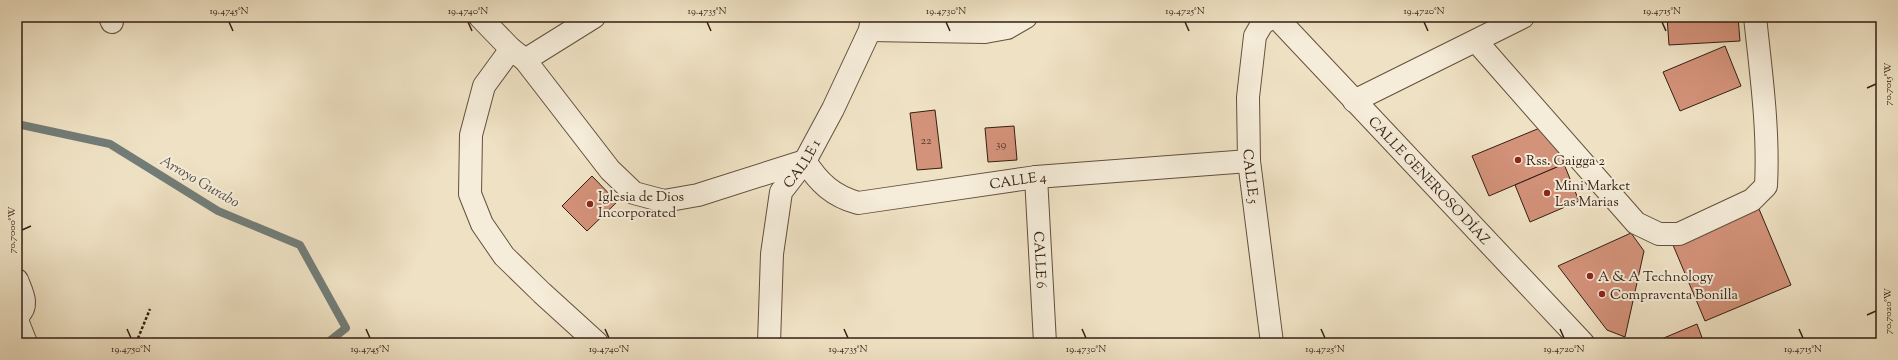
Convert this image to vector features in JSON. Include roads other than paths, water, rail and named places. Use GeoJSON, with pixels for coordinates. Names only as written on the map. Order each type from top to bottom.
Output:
{"type":"FeatureCollection","features":[{"type":"Feature","properties":{"kind":"street"},"geometry":{"type":"LineString","coordinates":[[480,17],[518,55],[610,170],[634,192],[664,201],[698,195],[805,161]]}},
{"type":"Feature","properties":{"kind":"street"},"geometry":{"type":"LineString","coordinates":[[594,17],[518,55],[484,86],[471,135],[470,194],[482,224],[504,256],[597,343]]}},
{"type":"Feature","properties":{"kind":"street"},"geometry":{"type":"LineString","coordinates":[[871,23],[985,32],[1007,28],[1026,17]]}},
{"type":"Feature","properties":{"kind":"street","name":"CALLE 5"},"geometry":{"type":"LineString","coordinates":[[1272,17],[1262,24],[1255,36],[1248,97],[1249,160],[1272,343]]}},
{"type":"Feature","properties":{"kind":"street","name":"CALLE GENEROSO DÍAZ"},"geometry":{"type":"LineString","coordinates":[[1276,17],[1583,343]]}},
{"type":"Feature","properties":{"kind":"street"},"geometry":{"type":"LineString","coordinates":[[1354,101],[1523,17]]}},
{"type":"Feature","properties":{"kind":"street"},"geometry":{"type":"LineString","coordinates":[[1476,41],[1636,223],[1659,234],[1679,234],[1752,200],[1766,186],[1766,141],[1755,17]]}},
{"type":"Feature","properties":{"kind":"street","name":"CALLE 1"},"geometry":{"type":"LineString","coordinates":[[769,343],[772,254],[781,192],[805,161],[833,109],[871,23]]}},
{"type":"Feature","properties":{"kind":"street","name":"CALLE 4"},"geometry":{"type":"LineString","coordinates":[[805,161],[814,175],[826,186],[842,198],[858,203],[1036,177],[1249,160]]}},
{"type":"Feature","properties":{"kind":"street","name":"CALLE 6"},"geometry":{"type":"LineString","coordinates":[[1036,177],[1045,343]]}},
{"type":"Feature","properties":{"kind":"street"},"geometry":{"type":"LineString","coordinates":[[17,280],[25,303],[23,310],[17,316]]}},
{"type":"Feature","properties":{"kind":"street"},"geometry":{"type":"LineString","coordinates":[[17,320],[26,343]]}},
{"type":"Feature","properties":{"kind":"waterway","name":"Arroyo Gurabo"},"geometry":{"type":"LineString","coordinates":[[17,124],[110,144],[218,211],[300,245],[346,328],[327,343]]}},
{"type":"Feature","properties":{"kind":"place","name":"Rss. Gaigga 2"},"geometry":{"type":"Point","coordinates":[1518,160]}},
{"type":"Feature","properties":{"kind":"place","name":"Mini Market Las Marias"},"geometry":{"type":"Point","coordinates":[1547,193]}},
{"type":"Feature","properties":{"kind":"place","name":"Iglesia de Dios Incorporated"},"geometry":{"type":"Point","coordinates":[590,204]}},
{"type":"Feature","properties":{"kind":"place","name":"A & A Technology"},"geometry":{"type":"Point","coordinates":[1590,276]}},
{"type":"Feature","properties":{"kind":"place","name":"Compraventa Bonilla"},"geometry":{"type":"Point","coordinates":[1602,294]}}]}
